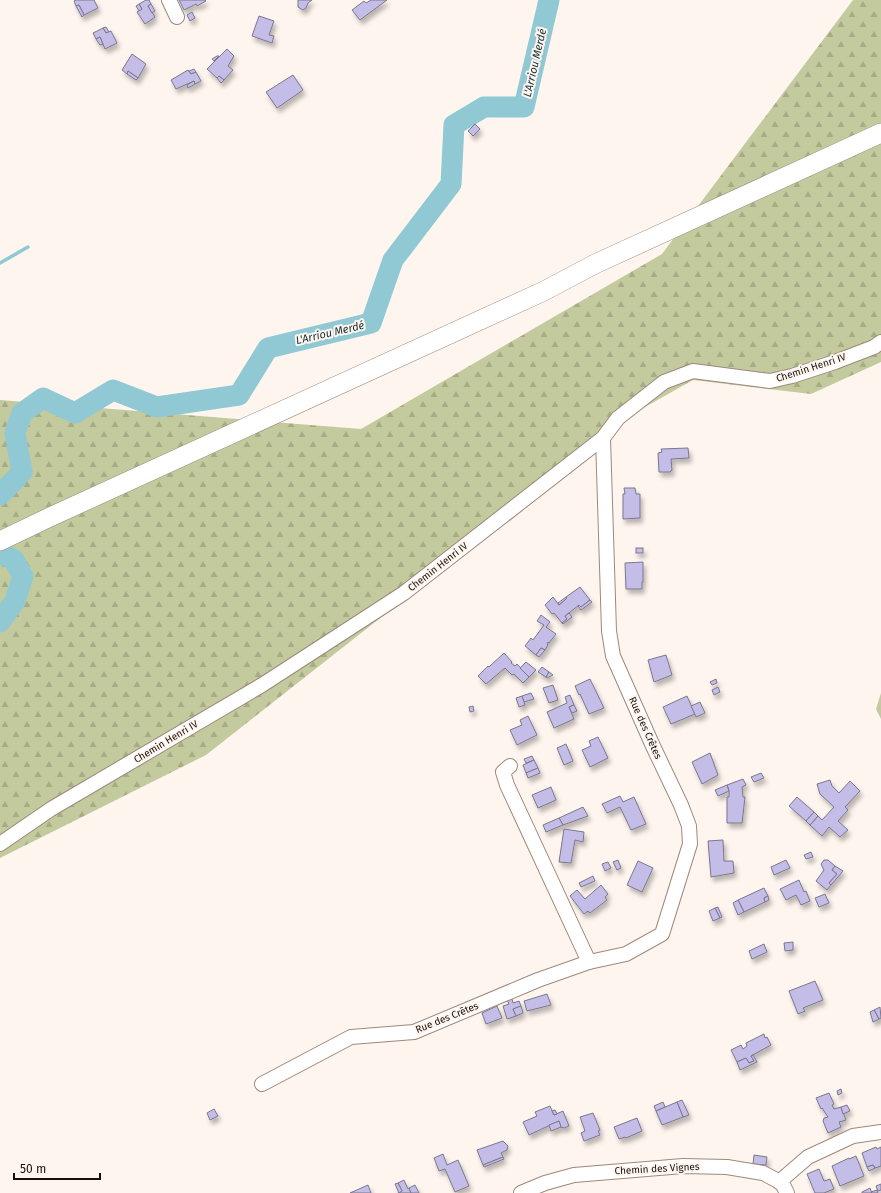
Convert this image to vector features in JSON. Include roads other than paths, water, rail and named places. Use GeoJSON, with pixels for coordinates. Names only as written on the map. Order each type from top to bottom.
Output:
{"type":"FeatureCollection","features":[{"type":"Feature","properties":{"kind":"main road"},"geometry":{"type":"LineString","coordinates":[[3,540],[544,291],[595,264],[881,133]]}},
{"type":"Feature","properties":{"kind":"main road"},"geometry":{"type":"LineString","coordinates":[[544,291],[601,271],[881,143]]}},
{"type":"Feature","properties":{"kind":"street"},"geometry":{"type":"LineString","coordinates":[[169,0],[177,17]]}},
{"type":"Feature","properties":{"kind":"street","name":"Chemin Henri IV"},"geometry":{"type":"LineString","coordinates":[[0,844],[51,809],[262,685],[404,593],[603,438],[618,418],[664,382],[693,371],[770,381],[792,376],[835,362],[881,342]]}},
{"type":"Feature","properties":{"kind":"street","name":"Rue des Crêtes"},"geometry":{"type":"LineString","coordinates":[[262,1084],[352,1037],[414,1032],[538,980],[589,962],[626,954],[662,934],[690,844],[690,826],[682,805],[652,744],[613,656],[609,631],[603,438]]}},
{"type":"Feature","properties":{"kind":"street"},"geometry":{"type":"LineString","coordinates":[[510,766],[503,772],[507,785],[589,962]]}},
{"type":"Feature","properties":{"kind":"street"},"geometry":{"type":"LineString","coordinates":[[783,1187],[808,1157],[853,1136],[881,1132]]}},
{"type":"Feature","properties":{"kind":"street","name":"Chemin des Vignes"},"geometry":{"type":"LineString","coordinates":[[521,1193],[545,1183],[574,1175],[683,1166],[727,1167],[763,1173],[783,1187]]}},
{"type":"Feature","properties":{"kind":"waterway","name":"L'Arriou Merdé"},"geometry":{"type":"LineString","coordinates":[[0,495],[22,472],[15,433],[22,413],[43,398],[75,413],[113,390],[157,407],[239,395],[268,348],[371,323],[393,260],[451,184],[454,125],[484,107],[524,107],[549,0]]}},
{"type":"Feature","properties":{"kind":"waterway"},"geometry":{"type":"LineString","coordinates":[[0,263],[28,247]]}},
{"type":"Feature","properties":{"kind":"waterway","name":"L'Arriou Merdé"},"geometry":{"type":"LineString","coordinates":[[0,553],[14,560],[23,576],[15,601],[0,622]]}}]}
